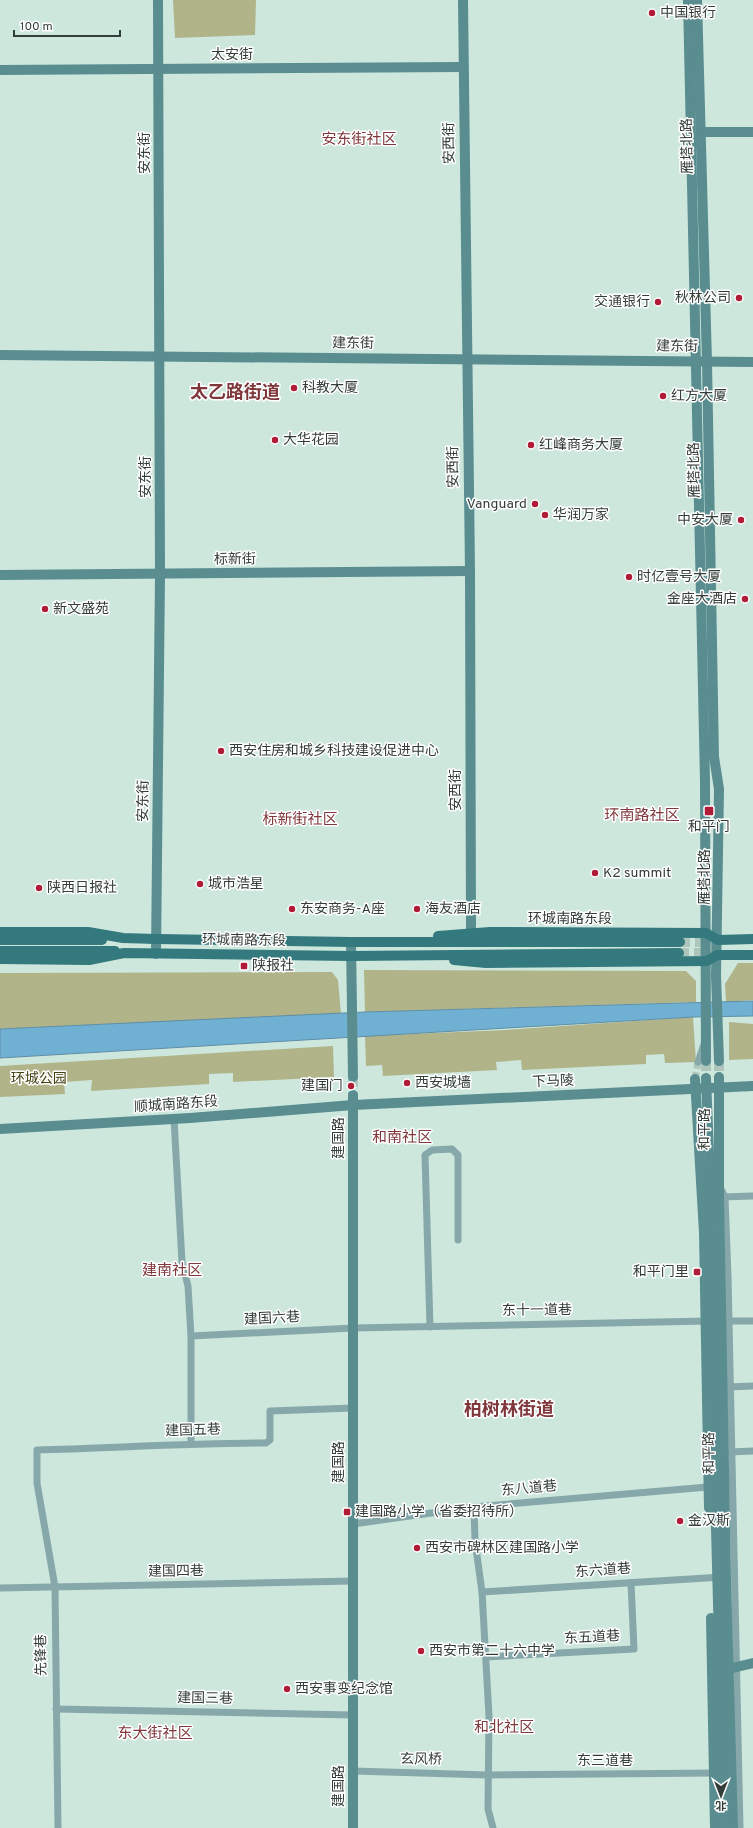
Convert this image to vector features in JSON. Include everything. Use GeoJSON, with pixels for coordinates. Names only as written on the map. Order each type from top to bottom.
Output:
{"type":"FeatureCollection","features":[{"type":"Feature","properties":{"kind":"main road","name":"安东街"},"geometry":{"type":"LineString","coordinates":[[156,954],[160,575],[160,70],[158,0]]}},
{"type":"Feature","properties":{"kind":"main road","name":"安西街"},"geometry":{"type":"LineString","coordinates":[[463,0],[470,571],[471,933]]}},
{"type":"Feature","properties":{"kind":"main road","name":"雁塔北路"},"geometry":{"type":"LineString","coordinates":[[688,0],[705,773],[706,961],[711,976]]}},
{"type":"Feature","properties":{"kind":"main road","name":"雁塔北路"},"geometry":{"type":"LineString","coordinates":[[697,0],[707,362],[714,757],[719,789],[718,940]]}},
{"type":"Feature","properties":{"kind":"main road","name":"太安街"},"geometry":{"type":"LineString","coordinates":[[0,70],[463,67]]}},
{"type":"Feature","properties":{"kind":"main road"},"geometry":{"type":"LineString","coordinates":[[701,132],[753,132]]}},
{"type":"Feature","properties":{"kind":"main road","name":"建东街"},"geometry":{"type":"LineString","coordinates":[[0,355],[753,362]]}},
{"type":"Feature","properties":{"kind":"main road","name":"标新街"},"geometry":{"type":"LineString","coordinates":[[0,575],[160,575],[470,571]]}},
{"type":"Feature","properties":{"kind":"main road","name":"环城南路东段"},"geometry":{"type":"LineString","coordinates":[[0,932],[88,932],[124,938]]}},
{"type":"Feature","properties":{"kind":"main road","name":"环城南路东段"},"geometry":{"type":"LineString","coordinates":[[386,942],[471,933],[706,933]]}},
{"type":"Feature","properties":{"kind":"main road"},"geometry":{"type":"LineString","coordinates":[[706,933],[718,940],[753,939]]}},
{"type":"Feature","properties":{"kind":"main road","name":"环城南路东段"},"geometry":{"type":"LineString","coordinates":[[0,940],[124,938],[351,942],[680,942]]}},
{"type":"Feature","properties":{"kind":"main road"},"geometry":{"type":"LineString","coordinates":[[702,1061],[707,1032],[711,976],[717,955],[718,940]]}},
{"type":"Feature","properties":{"kind":"main road"},"geometry":{"type":"LineString","coordinates":[[351,942],[353,1077]]}},
{"type":"Feature","properties":{"kind":"main road","name":"环城南路东段"},"geometry":{"type":"LineString","coordinates":[[0,951],[118,951],[124,953]]}},
{"type":"Feature","properties":{"kind":"main road","name":"环城南路东段"},"geometry":{"type":"LineString","coordinates":[[0,959],[89,960],[124,953],[351,956],[388,954],[679,953]]}},
{"type":"Feature","properties":{"kind":"main road","name":"环城南路东段"},"geometry":{"type":"LineString","coordinates":[[388,954],[486,962],[706,961],[717,955],[753,954]]}},
{"type":"Feature","properties":{"kind":"main road"},"geometry":{"type":"LineString","coordinates":[[711,976],[718,1032],[719,1061]]}},
{"type":"Feature","properties":{"kind":"main road","name":"和平路"},"geometry":{"type":"LineString","coordinates":[[719,1077],[719,1185],[722,1197],[718,1321],[718,1773],[724,1828]]}},
{"type":"Feature","properties":{"kind":"main road","name":"和平路"},"geometry":{"type":"LineString","coordinates":[[706,1078],[718,1321],[726,1387],[728,1452],[718,1578],[732,1668],[733,1828]]}},
{"type":"Feature","properties":{"kind":"main road"},"geometry":{"type":"LineString","coordinates":[[695,1079],[704,1233],[718,1321],[708,1487],[718,1578]]}},
{"type":"Feature","properties":{"kind":"main road","name":"下马陵"},"geometry":{"type":"LineString","coordinates":[[353,1100],[707,1089],[753,1086]]}},
{"type":"Feature","properties":{"kind":"main road","name":"顺城南路东段"},"geometry":{"type":"LineString","coordinates":[[0,1129],[174,1119],[353,1100]]}},
{"type":"Feature","properties":{"kind":"main road","name":"建国路"},"geometry":{"type":"LineString","coordinates":[[353,1100],[353,1828]]}},
{"type":"Feature","properties":{"kind":"main road"},"geometry":{"type":"LineString","coordinates":[[732,1668],[753,1663]]}},
{"type":"Feature","properties":{"kind":"main road"},"geometry":{"type":"LineString","coordinates":[[715,1828],[718,1773]]}},
{"type":"Feature","properties":{"kind":"street"},"geometry":{"type":"LineString","coordinates":[[174,1119],[182,1262],[188,1286],[191,1336],[191,1443]]}},
{"type":"Feature","properties":{"kind":"street"},"geometry":{"type":"LineString","coordinates":[[430,1326],[425,1155],[432,1150],[452,1149],[458,1155],[458,1240]]}},
{"type":"Feature","properties":{"kind":"street"},"geometry":{"type":"LineString","coordinates":[[722,1197],[753,1196]]}},
{"type":"Feature","properties":{"kind":"street","name":"东十一道巷"},"geometry":{"type":"LineString","coordinates":[[353,1328],[753,1321]]}},
{"type":"Feature","properties":{"kind":"street","name":"建国六巷"},"geometry":{"type":"LineString","coordinates":[[191,1336],[353,1328]]}},
{"type":"Feature","properties":{"kind":"street"},"geometry":{"type":"LineString","coordinates":[[726,1387],[753,1386]]}},
{"type":"Feature","properties":{"kind":"street","name":"建国五巷"},"geometry":{"type":"LineString","coordinates":[[37,1483],[37,1450],[99,1449],[191,1443],[266,1443],[270,1440],[270,1411],[353,1408]]}},
{"type":"Feature","properties":{"kind":"street"},"geometry":{"type":"LineString","coordinates":[[740,1828],[732,1668],[728,1452],[753,1451]]}},
{"type":"Feature","properties":{"kind":"street","name":"先锋巷"},"geometry":{"type":"LineString","coordinates":[[37,1483],[54,1587],[58,1828]]}},
{"type":"Feature","properties":{"kind":"street","name":"东八道巷"},"geometry":{"type":"LineString","coordinates":[[353,1524],[474,1507],[708,1487]]}},
{"type":"Feature","properties":{"kind":"street"},"geometry":{"type":"LineString","coordinates":[[474,1507],[475,1541],[482,1592],[486,1657],[489,1716],[488,1809],[492,1828]]}},
{"type":"Feature","properties":{"kind":"street","name":"东六道巷"},"geometry":{"type":"LineString","coordinates":[[482,1592],[718,1578]]}},
{"type":"Feature","properties":{"kind":"street","name":"建国四巷"},"geometry":{"type":"LineString","coordinates":[[0,1588],[353,1581]]}},
{"type":"Feature","properties":{"kind":"street","name":"东五道巷"},"geometry":{"type":"LineString","coordinates":[[486,1657],[634,1649],[631,1583]]}},
{"type":"Feature","properties":{"kind":"street","name":"建国三巷"},"geometry":{"type":"LineString","coordinates":[[56,1709],[353,1715]]}},
{"type":"Feature","properties":{"kind":"street","name":"玄风桥"},"geometry":{"type":"LineString","coordinates":[[353,1771],[488,1775]]}},
{"type":"Feature","properties":{"kind":"street","name":"东三道巷"},"geometry":{"type":"LineString","coordinates":[[488,1775],[718,1773]]}},
{"type":"Feature","properties":{"kind":"green space"},"geometry":{"type":"Polygon","coordinates":[[[173,0],[256,0],[255,35],[175,38],[173,0]]]}},
{"type":"Feature","properties":{"kind":"green space"},"geometry":{"type":"Polygon","coordinates":[[[738,963],[753,963],[753,1000],[726,1002],[725,984],[738,963]]]}},
{"type":"Feature","properties":{"kind":"green space"},"geometry":{"type":"Polygon","coordinates":[[[364,970],[686,971],[696,981],[696,1002],[365,1012],[364,970]]]}},
{"type":"Feature","properties":{"kind":"green space"},"geometry":{"type":"Polygon","coordinates":[[[332,972],[338,980],[341,1014],[0,1029],[0,973],[332,972]]]}},
{"type":"Feature","properties":{"kind":"green space"},"geometry":{"type":"Polygon","coordinates":[[[693,1017],[696,1062],[665,1063],[664,1054],[646,1055],[646,1064],[522,1070],[521,1060],[496,1062],[497,1070],[383,1076],[382,1065],[366,1066],[365,1036],[505,1030],[693,1017]]]}},
{"type":"Feature","properties":{"kind":"green space"},"geometry":{"type":"Polygon","coordinates":[[[729,1022],[753,1024],[753,1059],[729,1060],[729,1022]]]}},
{"type":"Feature","properties":{"kind":"green space","name":"环城公园"},"geometry":{"type":"Polygon","coordinates":[[[333,1046],[334,1077],[233,1082],[233,1073],[209,1074],[209,1084],[91,1091],[92,1080],[64,1082],[65,1094],[0,1097],[0,1066],[333,1046]]]}},
{"type":"Feature","properties":{"kind":"water"},"geometry":{"type":"Polygon","coordinates":[[[753,1001],[753,1016],[693,1017],[0,1058],[0,1029],[365,1012],[753,1001]]]}},
{"type":"Feature","properties":{"kind":"tunnel"},"geometry":{"type":"LineString","coordinates":[[680,942],[725,942]]}},
{"type":"Feature","properties":{"kind":"tunnel"},"geometry":{"type":"LineString","coordinates":[[679,953],[713,953]]}},
{"type":"Feature","properties":{"kind":"tunnel"},"geometry":{"type":"LineString","coordinates":[[706,1061],[706,1078]]}},
{"type":"Feature","properties":{"kind":"tunnel"},"geometry":{"type":"LineString","coordinates":[[719,1061],[719,1077]]}},
{"type":"Feature","properties":{"kind":"tunnel"},"geometry":{"type":"LineString","coordinates":[[695,1079],[698,1062]]}},
{"type":"Feature","properties":{"kind":"tunnel"},"geometry":{"type":"LineString","coordinates":[[353,1077],[353,1095]]}},
{"type":"Feature","properties":{"kind":"place","name":"中国银行"},"geometry":{"type":"Point","coordinates":[652,13]}},
{"type":"Feature","properties":{"kind":"place","name":"秋林公司"},"geometry":{"type":"Point","coordinates":[739,298]}},
{"type":"Feature","properties":{"kind":"place","name":"交通银行"},"geometry":{"type":"Point","coordinates":[658,302]}},
{"type":"Feature","properties":{"kind":"place","name":"科教大厦"},"geometry":{"type":"Point","coordinates":[294,388]}},
{"type":"Feature","properties":{"kind":"place","name":"红方大厦"},"geometry":{"type":"Point","coordinates":[663,396]}},
{"type":"Feature","properties":{"kind":"place","name":"大华花园"},"geometry":{"type":"Point","coordinates":[275,440]}},
{"type":"Feature","properties":{"kind":"place","name":"红峰商务大厦"},"geometry":{"type":"Point","coordinates":[531,445]}},
{"type":"Feature","properties":{"kind":"place","name":"Vanguard"},"geometry":{"type":"Point","coordinates":[535,504]}},
{"type":"Feature","properties":{"kind":"place","name":"华润万家"},"geometry":{"type":"Point","coordinates":[545,515]}},
{"type":"Feature","properties":{"kind":"place","name":"中安大厦"},"geometry":{"type":"Point","coordinates":[741,520]}},
{"type":"Feature","properties":{"kind":"place","name":"时亿壹号大厦"},"geometry":{"type":"Point","coordinates":[629,577]}},
{"type":"Feature","properties":{"kind":"place","name":"金座大酒店"},"geometry":{"type":"Point","coordinates":[745,599]}},
{"type":"Feature","properties":{"kind":"place","name":"新文盛苑"},"geometry":{"type":"Point","coordinates":[45,609]}},
{"type":"Feature","properties":{"kind":"place","name":"西安住房和城乡科技建设促进中心"},"geometry":{"type":"Point","coordinates":[221,751]}},
{"type":"Feature","properties":{"kind":"place","name":"和平门"},"geometry":{"type":"Point","coordinates":[709,811]}},
{"type":"Feature","properties":{"kind":"place","name":"K2 summit"},"geometry":{"type":"Point","coordinates":[595,873]}},
{"type":"Feature","properties":{"kind":"place","name":"城市浩星"},"geometry":{"type":"Point","coordinates":[200,884]}},
{"type":"Feature","properties":{"kind":"place","name":"陕西日报社"},"geometry":{"type":"Point","coordinates":[39,888]}},
{"type":"Feature","properties":{"kind":"place","name":"东安商务-A座"},"geometry":{"type":"Point","coordinates":[292,909]}},
{"type":"Feature","properties":{"kind":"place","name":"海友酒店"},"geometry":{"type":"Point","coordinates":[417,909]}},
{"type":"Feature","properties":{"kind":"place","name":"陕报社"},"geometry":{"type":"Point","coordinates":[244,966]}},
{"type":"Feature","properties":{"kind":"place","name":"西安城墙"},"geometry":{"type":"Point","coordinates":[407,1083]}},
{"type":"Feature","properties":{"kind":"place","name":"建国门"},"geometry":{"type":"Point","coordinates":[351,1086]}},
{"type":"Feature","properties":{"kind":"place","name":"和平门里"},"geometry":{"type":"Point","coordinates":[697,1272]}},
{"type":"Feature","properties":{"kind":"place","name":"建国路小学（省委招待所）"},"geometry":{"type":"Point","coordinates":[347,1512]}},
{"type":"Feature","properties":{"kind":"place","name":"金汉斯"},"geometry":{"type":"Point","coordinates":[680,1521]}},
{"type":"Feature","properties":{"kind":"place","name":"西安市碑林区建国路小学"},"geometry":{"type":"Point","coordinates":[417,1548]}},
{"type":"Feature","properties":{"kind":"place","name":"西安市第二十六中学"},"geometry":{"type":"Point","coordinates":[421,1651]}},
{"type":"Feature","properties":{"kind":"place","name":"西安事变纪念馆"},"geometry":{"type":"Point","coordinates":[287,1689]}},
{"type":"Feature","properties":{"kind":"district","name":"安东街社区"},"geometry":{"type":"Point","coordinates":[359,140]}},
{"type":"Feature","properties":{"kind":"district","name":"太乙路街道"},"geometry":{"type":"Point","coordinates":[235,393]}},
{"type":"Feature","properties":{"kind":"district","name":"环南路社区"},"geometry":{"type":"Point","coordinates":[642,816]}},
{"type":"Feature","properties":{"kind":"district","name":"标新街社区"},"geometry":{"type":"Point","coordinates":[300,820]}},
{"type":"Feature","properties":{"kind":"district","name":"和南社区"},"geometry":{"type":"Point","coordinates":[402,1138]}},
{"type":"Feature","properties":{"kind":"district","name":"建南社区"},"geometry":{"type":"Point","coordinates":[172,1271]}},
{"type":"Feature","properties":{"kind":"district","name":"柏树林街道"},"geometry":{"type":"Point","coordinates":[509,1410]}},
{"type":"Feature","properties":{"kind":"district","name":"和北社区"},"geometry":{"type":"Point","coordinates":[504,1728]}},
{"type":"Feature","properties":{"kind":"district","name":"东大街社区"},"geometry":{"type":"Point","coordinates":[155,1734]}}]}
